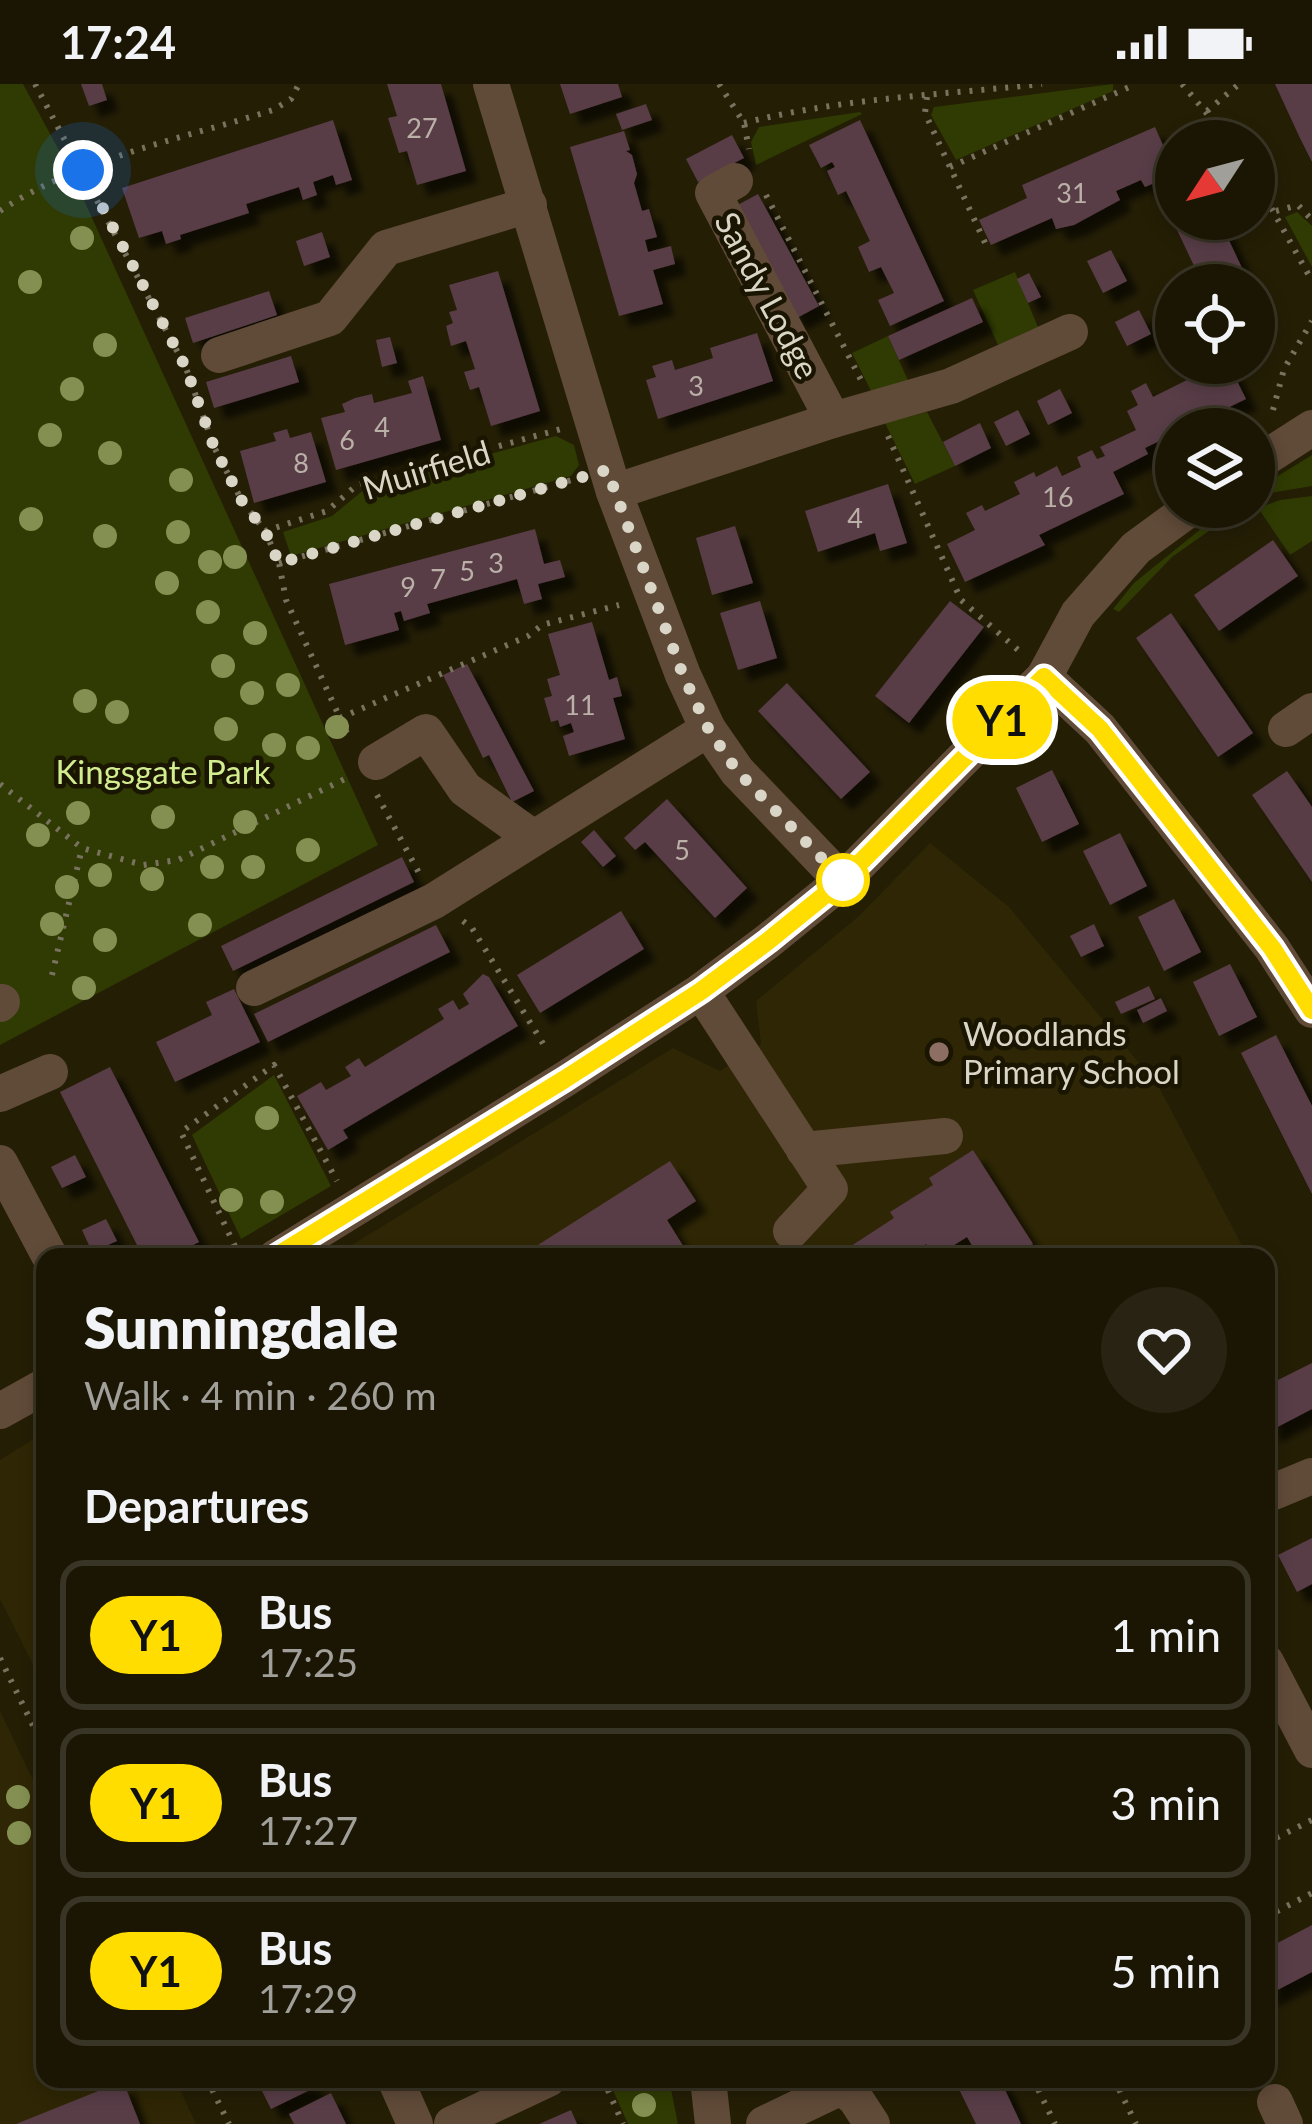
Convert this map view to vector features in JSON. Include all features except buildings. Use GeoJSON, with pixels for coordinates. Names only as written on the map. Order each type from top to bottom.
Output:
{"type":"FeatureCollection","features":[{"type":"Feature","properties":{"kind":"street"},"geometry":{"type":"LineString","coordinates":[[490,84],[610,481],[708,728],[737,771],[842,881]]}},
{"type":"Feature","properties":{"kind":"street","name":"Sandy Lodge"},"geometry":{"type":"LineString","coordinates":[[735,181],[713,193],[833,420]]}},
{"type":"Feature","properties":{"kind":"street"},"geometry":{"type":"LineString","coordinates":[[219,355],[330,318],[386,248],[529,205]]}},
{"type":"Feature","properties":{"kind":"street","name":"Sandy Lodge"},"geometry":{"type":"LineString","coordinates":[[610,481],[951,386],[1070,332]]}},
{"type":"Feature","properties":{"kind":"street"},"geometry":{"type":"LineString","coordinates":[[1275,452],[1312,428]]}},
{"type":"Feature","properties":{"kind":"street"},"geometry":{"type":"LineString","coordinates":[[291,1248],[701,991],[842,881],[1044,677],[1078,614],[1136,548],[1163,528]]}},
{"type":"Feature","properties":{"kind":"street"},"geometry":{"type":"LineString","coordinates":[[1044,677],[1100,729],[1272,948],[1312,1010]]}},
{"type":"Feature","properties":{"kind":"street"},"geometry":{"type":"LineString","coordinates":[[254,988],[434,901],[708,728]]}},
{"type":"Feature","properties":{"kind":"street"},"geometry":{"type":"LineString","coordinates":[[370,765],[427,732],[465,789],[532,837]]}},
{"type":"Feature","properties":{"kind":"street"},"geometry":{"type":"LineString","coordinates":[[701,991],[830,1189],[791,1231]]}},
{"type":"Feature","properties":{"kind":"street"},"geometry":{"type":"LineString","coordinates":[[0,1094],[50,1072]]}},
{"type":"Feature","properties":{"kind":"street"},"geometry":{"type":"LineString","coordinates":[[804,1150],[945,1136]]}},
{"type":"Feature","properties":{"kind":"street"},"geometry":{"type":"LineString","coordinates":[[0,1163],[45,1248]]}},
{"type":"Feature","properties":{"kind":"street"},"geometry":{"type":"LineString","coordinates":[[0,1412],[36,1391]]}},
{"type":"Feature","properties":{"kind":"street"},"geometry":{"type":"LineString","coordinates":[[1275,1491],[1312,1476]]}},
{"type":"Feature","properties":{"kind":"street"},"geometry":{"type":"LineString","coordinates":[[1275,1672],[1300,1700],[1312,1750]]}},
{"type":"Feature","properties":{"kind":"street"},"geometry":{"type":"LineString","coordinates":[[399,2088],[415,2124]]}},
{"type":"Feature","properties":{"kind":"street"},"geometry":{"type":"LineString","coordinates":[[452,2124],[529,2088]]}},
{"type":"Feature","properties":{"kind":"street"},"geometry":{"type":"LineString","coordinates":[[709,2088],[713,2124]]}},
{"type":"Feature","properties":{"kind":"street"},"geometry":{"type":"LineString","coordinates":[[764,2124],[840,2088]]}},
{"type":"Feature","properties":{"kind":"street"},"geometry":{"type":"LineString","coordinates":[[852,2088],[872,2124]]}},
{"type":"Feature","properties":{"kind":"path"},"geometry":{"type":"LineString","coordinates":[[35,84],[186,368],[214,447],[242,501],[265,531],[279,563],[286,600],[340,718],[370,765],[434,901],[472,928],[565,1079]]}},
{"type":"Feature","properties":{"kind":"path"},"geometry":{"type":"LineString","coordinates":[[0,211],[30,190],[72,173],[274,110],[291,99],[299,84]]}},
{"type":"Feature","properties":{"kind":"path"},"geometry":{"type":"LineString","coordinates":[[743,123],[852,100],[1042,84]]}},
{"type":"Feature","properties":{"kind":"path"},"geometry":{"type":"LineString","coordinates":[[950,167],[1136,84]]}},
{"type":"Feature","properties":{"kind":"path"},"geometry":{"type":"LineString","coordinates":[[1182,84],[1214,120]]}},
{"type":"Feature","properties":{"kind":"path"},"geometry":{"type":"LineString","coordinates":[[1207,111],[1240,84]]}},
{"type":"Feature","properties":{"kind":"path"},"geometry":{"type":"LineString","coordinates":[[927,97],[925,113],[987,247]]}},
{"type":"Feature","properties":{"kind":"path"},"geometry":{"type":"LineString","coordinates":[[1312,220],[1298,205],[1276,212],[1312,281]]}},
{"type":"Feature","properties":{"kind":"path"},"geometry":{"type":"LineString","coordinates":[[1273,408],[1284,369],[1312,321]]}},
{"type":"Feature","properties":{"kind":"path","name":"Muirfield"},"geometry":{"type":"LineString","coordinates":[[265,531],[327,511],[357,484],[593,420]]}},
{"type":"Feature","properties":{"kind":"path","name":"Muirfield"},"geometry":{"type":"LineString","coordinates":[[279,563],[610,481]]}},
{"type":"Feature","properties":{"kind":"path"},"geometry":{"type":"LineString","coordinates":[[340,718],[528,636],[542,625],[653,596]]}},
{"type":"Feature","properties":{"kind":"path"},"geometry":{"type":"LineString","coordinates":[[0,784],[82,848],[143,865],[178,860],[370,765]]}},
{"type":"Feature","properties":{"kind":"path"},"geometry":{"type":"LineString","coordinates":[[52,975],[82,848]]}},
{"type":"Feature","properties":{"kind":"path"},"geometry":{"type":"LineString","coordinates":[[236,1248],[181,1132],[274,1064],[352,1210]]}},
{"type":"Feature","properties":{"kind":"path"},"geometry":{"type":"LineString","coordinates":[[0,1658],[36,1732]]}},
{"type":"Feature","properties":{"kind":"path"},"geometry":{"type":"LineString","coordinates":[[1275,1838],[1312,1820]]}},
{"type":"Feature","properties":{"kind":"path"},"geometry":{"type":"LineString","coordinates":[[1275,1912],[1312,1893]]}},
{"type":"Feature","properties":{"kind":"path"},"geometry":{"type":"LineString","coordinates":[[211,2088],[229,2124]]}},
{"type":"Feature","properties":{"kind":"path"},"geometry":{"type":"LineString","coordinates":[[607,2088],[622,2124]]}},
{"type":"Feature","properties":{"kind":"path"},"geometry":{"type":"LineString","coordinates":[[1037,2088],[1055,2124]]}},
{"type":"Feature","properties":{"kind":"path"},"geometry":{"type":"LineString","coordinates":[[1118,2088],[1136,2124]]}},
{"type":"Feature","properties":{"kind":"shaded area","name":"Woodlands Primary School"},"geometry":{"type":"Polygon","coordinates":[[[930,843],[1009,907],[1159,1087],[1243,1248],[347,1248],[673,1048],[720,1071],[761,1044],[756,1001],[859,916],[930,843]]]}},
{"type":"Feature","properties":{"kind":"shaded area"},"geometry":{"type":"Polygon","coordinates":[[[36,1438],[36,1670],[0,1599],[0,1460],[36,1438]]]}},
{"type":"Feature","properties":{"kind":"shaded area"},"geometry":{"type":"Polygon","coordinates":[[[0,1711],[36,1786],[36,2088],[179,2088],[196,2124],[0,2124],[0,1711]]]}},
{"type":"Feature","properties":{"kind":"green space","name":"Kingsgate Park"},"geometry":{"type":"Polygon","coordinates":[[[0,84],[23,84],[72,174],[378,845],[0,1045],[0,84]]]}},
{"type":"Feature","properties":{"kind":"green space"},"geometry":{"type":"Polygon","coordinates":[[[1113,84],[1113,91],[956,160],[931,115],[934,107],[1113,84]]]}},
{"type":"Feature","properties":{"kind":"green space"},"geometry":{"type":"Polygon","coordinates":[[[860,112],[756,165],[751,142],[759,127],[860,112]]]}},
{"type":"Feature","properties":{"kind":"green space"},"geometry":{"type":"Polygon","coordinates":[[[1297,212],[1312,226],[1312,267],[1285,217],[1297,212]]]}},
{"type":"Feature","properties":{"kind":"green space"},"geometry":{"type":"Polygon","coordinates":[[[1015,272],[1038,327],[998,345],[973,290],[1015,272]]]}},
{"type":"Feature","properties":{"kind":"green space"},"geometry":{"type":"Polygon","coordinates":[[[888,336],[910,385],[873,395],[852,353],[888,336]]]}},
{"type":"Feature","properties":{"kind":"green space"},"geometry":{"type":"Polygon","coordinates":[[[927,412],[955,466],[915,484],[885,423],[927,412]]]}},
{"type":"Feature","properties":{"kind":"green space"},"geometry":{"type":"Polygon","coordinates":[[[556,436],[574,445],[579,465],[571,476],[291,556],[283,532],[332,516],[366,488],[556,436]]]}},
{"type":"Feature","properties":{"kind":"green space"},"geometry":{"type":"Polygon","coordinates":[[[1312,455],[1312,486],[1275,492],[1275,478],[1312,455]]]}},
{"type":"Feature","properties":{"kind":"green space"},"geometry":{"type":"Polygon","coordinates":[[[1312,496],[1312,541],[1290,555],[1272,528],[1275,502],[1312,496]]]}},
{"type":"Feature","properties":{"kind":"green space"},"geometry":{"type":"Polygon","coordinates":[[[1202,528],[1213,528],[1172,557],[1119,612],[1113,609],[1134,583],[1202,528]]]}},
{"type":"Feature","properties":{"kind":"green space"},"geometry":{"type":"Polygon","coordinates":[[[274,1075],[331,1186],[241,1239],[192,1135],[274,1075]]]}},
{"type":"Feature","properties":{"kind":"green space"},"geometry":{"type":"Polygon","coordinates":[[[612,2088],[671,2088],[678,2124],[628,2124],[612,2088]]]}},
{"type":"Feature","properties":{"kind":"bus line","name":"Y1"},"geometry":{"type":"LineString","coordinates":[[290,1248],[565,1079],[701,991],[768,941],[842,881],[1044,677],[1100,729],[1272,948],[1312,1010]]}},
{"type":"Feature","properties":{"kind":"place","name":"Woodlands Primary School"},"geometry":{"type":"Point","coordinates":[939,1052]}},
{"type":"Feature","properties":{"kind":"route"},"geometry":{"type":"LineString","coordinates":[[83,170],[186,368],[214,447],[279,563],[607,470],[683,675],[708,728],[737,771],[843,880]]}}]}
